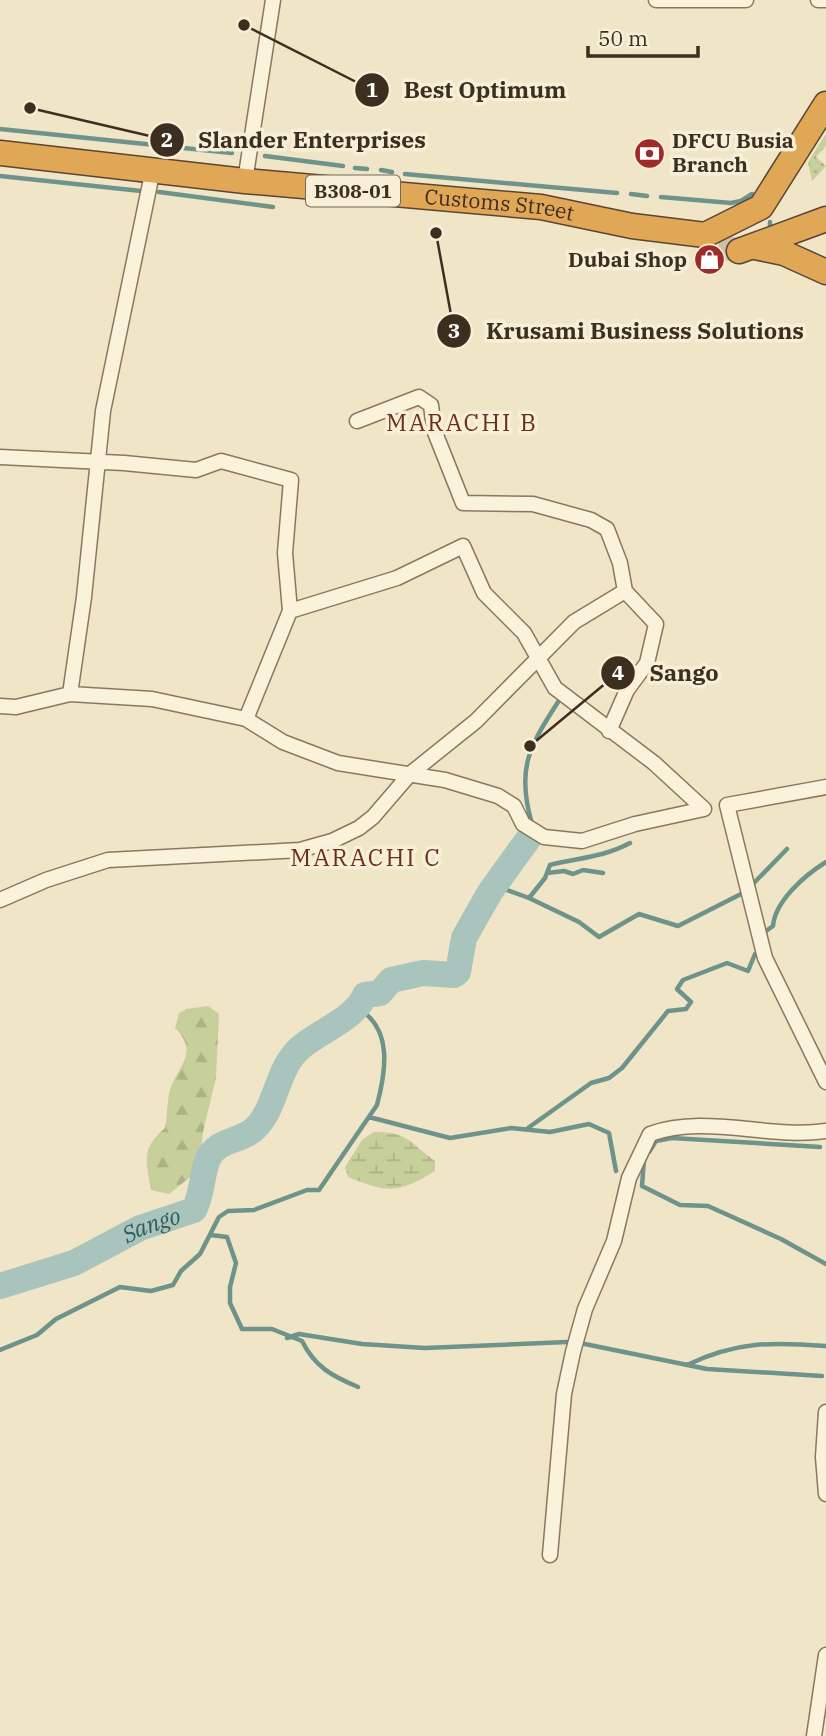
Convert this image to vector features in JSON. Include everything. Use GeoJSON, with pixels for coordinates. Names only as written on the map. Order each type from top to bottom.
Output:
{"type":"FeatureCollection","features":[{"type":"Feature","properties":{"kind":"highway"},"geometry":{"type":"LineString","coordinates":[[729,244],[761,207],[826,104]]}},
{"type":"Feature","properties":{"kind":"highway","name":"Customs Street"},"geometry":{"type":"LineString","coordinates":[[0,153],[246,181],[541,208],[784,253],[826,272]]}},
{"type":"Feature","properties":{"kind":"highway","name":"Customs Street"},"geometry":{"type":"LineString","coordinates":[[729,244],[826,219]]}},
{"type":"Feature","properties":{"kind":"street"},"geometry":{"type":"LineString","coordinates":[[246,181],[273,0]]}},
{"type":"Feature","properties":{"kind":"street"},"geometry":{"type":"LineString","coordinates":[[656,0],[746,0]]}},
{"type":"Feature","properties":{"kind":"street"},"geometry":{"type":"LineString","coordinates":[[818,0],[826,0]]}},
{"type":"Feature","properties":{"kind":"street"},"geometry":{"type":"LineString","coordinates":[[70,694],[84,597],[96,462],[105,402],[153,169]]}},
{"type":"Feature","properties":{"kind":"street"},"geometry":{"type":"LineString","coordinates":[[357,421],[419,397],[431,405],[434,430],[463,503],[533,504],[591,520],[607,529],[620,563],[625,591],[656,624],[647,663],[627,690],[609,730]]}},
{"type":"Feature","properties":{"kind":"street"},"geometry":{"type":"LineString","coordinates":[[0,457],[196,470],[221,461],[291,480],[285,553],[290,611],[246,719]]}},
{"type":"Feature","properties":{"kind":"street"},"geometry":{"type":"LineString","coordinates":[[290,611],[397,578],[463,546],[484,593],[524,634],[555,688],[654,763],[704,809]]}},
{"type":"Feature","properties":{"kind":"street"},"geometry":{"type":"LineString","coordinates":[[0,900],[46,880],[108,860],[300,850],[332,841],[359,828],[373,817],[410,774],[476,721],[574,622],[625,591]]}},
{"type":"Feature","properties":{"kind":"street"},"geometry":{"type":"LineString","coordinates":[[0,706],[16,707],[70,694],[152,699],[246,719],[283,742],[338,763],[456,782],[498,796],[514,806],[523,824],[544,837],[560,839],[582,841],[635,824],[826,787]]}},
{"type":"Feature","properties":{"kind":"street"},"geometry":{"type":"LineString","coordinates":[[727,805],[765,958],[826,1082]]}},
{"type":"Feature","properties":{"kind":"street"},"geometry":{"type":"LineString","coordinates":[[550,1555],[564,1394],[571,1363],[585,1309],[614,1241],[629,1178],[650,1134],[669,1127],[782,1133],[826,1131]]}},
{"type":"Feature","properties":{"kind":"street"},"geometry":{"type":"LineString","coordinates":[[826,1412],[823,1457],[826,1494]]}},
{"type":"Feature","properties":{"kind":"street"},"geometry":{"type":"LineString","coordinates":[[814,1736],[826,1655]]}},
{"type":"Feature","properties":{"kind":"green space"},"geometry":{"type":"Polygon","coordinates":[[[826,134],[826,146],[816,157],[826,166],[812,181],[808,162],[826,134]]]}},
{"type":"Feature","properties":{"kind":"green space"},"geometry":{"type":"Polygon","coordinates":[[[208,1006],[219,1014],[216,1078],[203,1132],[200,1160],[194,1174],[169,1194],[151,1190],[147,1156],[152,1142],[165,1128],[169,1094],[186,1053],[186,1045],[175,1028],[179,1013],[208,1006]]]}},
{"type":"Feature","properties":{"kind":"green space"},"geometry":{"type":"Polygon","coordinates":[[[374,1132],[386,1132],[408,1139],[435,1161],[435,1171],[411,1184],[393,1189],[348,1177],[345,1167],[362,1140],[374,1132]]]}},
{"type":"Feature","properties":{"kind":"waterway"},"geometry":{"type":"LineString","coordinates":[[0,129],[232,153]]}},
{"type":"Feature","properties":{"kind":"waterway"},"geometry":{"type":"LineString","coordinates":[[265,156],[343,166]]}},
{"type":"Feature","properties":{"kind":"waterway"},"geometry":{"type":"LineString","coordinates":[[355,168],[367,169]]}},
{"type":"Feature","properties":{"kind":"waterway"},"geometry":{"type":"LineString","coordinates":[[381,170],[392,172]]}},
{"type":"Feature","properties":{"kind":"waterway"},"geometry":{"type":"LineString","coordinates":[[405,174],[617,193]]}},
{"type":"Feature","properties":{"kind":"waterway"},"geometry":{"type":"LineString","coordinates":[[0,176],[141,191]]}},
{"type":"Feature","properties":{"kind":"waterway"},"geometry":{"type":"LineString","coordinates":[[159,192],[273,207]]}},
{"type":"Feature","properties":{"kind":"waterway"},"geometry":{"type":"LineString","coordinates":[[631,194],[647,196]]}},
{"type":"Feature","properties":{"kind":"waterway"},"geometry":{"type":"LineString","coordinates":[[661,197],[731,203],[741,201],[752,194]]}},
{"type":"Feature","properties":{"kind":"waterway","name":"Sango"},"geometry":{"type":"LineString","coordinates":[[532,824],[525,788],[528,759],[539,732],[558,702]]}},
{"type":"Feature","properties":{"kind":"waterway","name":"Sango"},"geometry":{"type":"LineString","coordinates":[[0,1286],[74,1263],[140,1228],[194,1210],[211,1153],[252,1131],[260,1123],[272,1102],[285,1067],[300,1048],[354,1011],[365,995],[380,993],[391,980],[423,973],[454,975],[458,972],[464,938],[490,892],[529,838]]}},
{"type":"Feature","properties":{"kind":"waterway"},"geometry":{"type":"LineString","coordinates":[[496,886],[529,898],[545,878],[550,865],[601,854],[630,843]]}},
{"type":"Feature","properties":{"kind":"waterway"},"geometry":{"type":"LineString","coordinates":[[751,886],[787,849]]}},
{"type":"Feature","properties":{"kind":"waterway"},"geometry":{"type":"LineString","coordinates":[[766,931],[773,926],[785,898],[809,874],[826,862]]}},
{"type":"Feature","properties":{"kind":"waterway"},"geometry":{"type":"LineString","coordinates":[[547,873],[564,871],[573,874],[583,870],[603,873]]}},
{"type":"Feature","properties":{"kind":"waterway"},"geometry":{"type":"LineString","coordinates":[[529,898],[579,922],[599,937],[639,914],[678,926],[745,892]]}},
{"type":"Feature","properties":{"kind":"waterway"},"geometry":{"type":"LineString","coordinates":[[528,1128],[591,1083],[609,1078],[622,1068],[668,1011],[686,1009],[691,1002],[677,989],[683,980],[727,963],[748,971],[755,954]]}},
{"type":"Feature","properties":{"kind":"waterway"},"geometry":{"type":"LineString","coordinates":[[0,1350],[37,1335],[56,1319],[120,1287],[151,1291],[173,1285],[181,1271],[200,1254],[219,1217],[228,1211],[254,1210],[307,1190],[319,1190],[377,1105],[380,1092],[384,1065],[382,1039],[377,1027],[358,1008]]}},
{"type":"Feature","properties":{"kind":"waterway"},"geometry":{"type":"LineString","coordinates":[[369,1117],[450,1138],[511,1128],[550,1132],[589,1124],[609,1133],[616,1171]]}},
{"type":"Feature","properties":{"kind":"waterway"},"geometry":{"type":"LineString","coordinates":[[649,1152],[656,1141],[672,1138],[820,1147]]}},
{"type":"Feature","properties":{"kind":"waterway"},"geometry":{"type":"LineString","coordinates":[[644,1159],[642,1186],[680,1205],[708,1206],[781,1239],[826,1264]]}},
{"type":"Feature","properties":{"kind":"waterway"},"geometry":{"type":"LineString","coordinates":[[211,1235],[227,1237],[236,1263],[230,1287],[230,1303],[242,1329],[272,1329],[302,1341],[325,1370],[358,1387]]}},
{"type":"Feature","properties":{"kind":"waterway"},"geometry":{"type":"LineString","coordinates":[[287,1338],[299,1334],[362,1344],[425,1348],[567,1342]]}},
{"type":"Feature","properties":{"kind":"waterway"},"geometry":{"type":"LineString","coordinates":[[580,1343],[707,1369],[822,1376]]}},
{"type":"Feature","properties":{"kind":"waterway"},"geometry":{"type":"LineString","coordinates":[[687,1365],[739,1347],[771,1344],[826,1346]]}},
{"type":"Feature","properties":{"kind":"tunnel"},"geometry":{"type":"LineString","coordinates":[[718,246],[739,251]]}},
{"type":"Feature","properties":{"kind":"place","name":"Best Optimum"},"geometry":{"type":"Point","coordinates":[244,25]}},
{"type":"Feature","properties":{"kind":"place","name":"Slander Enterprises"},"geometry":{"type":"Point","coordinates":[30,108]}},
{"type":"Feature","properties":{"kind":"place","name":"DFCU Busia Branch"},"geometry":{"type":"Point","coordinates":[649,153]}},
{"type":"Feature","properties":{"kind":"place","name":"Krusami Business Solutions"},"geometry":{"type":"Point","coordinates":[436,233]}},
{"type":"Feature","properties":{"kind":"place","name":"Dubai Shop"},"geometry":{"type":"Point","coordinates":[710,260]}},
{"type":"Feature","properties":{"kind":"place","name":"Sango"},"geometry":{"type":"Point","coordinates":[530,746]}},
{"type":"Feature","properties":{"kind":"district","name":"MARACHI B"},"geometry":{"type":"Point","coordinates":[462,423]}},
{"type":"Feature","properties":{"kind":"district","name":"MARACHI C"},"geometry":{"type":"Point","coordinates":[366,858]}}]}
